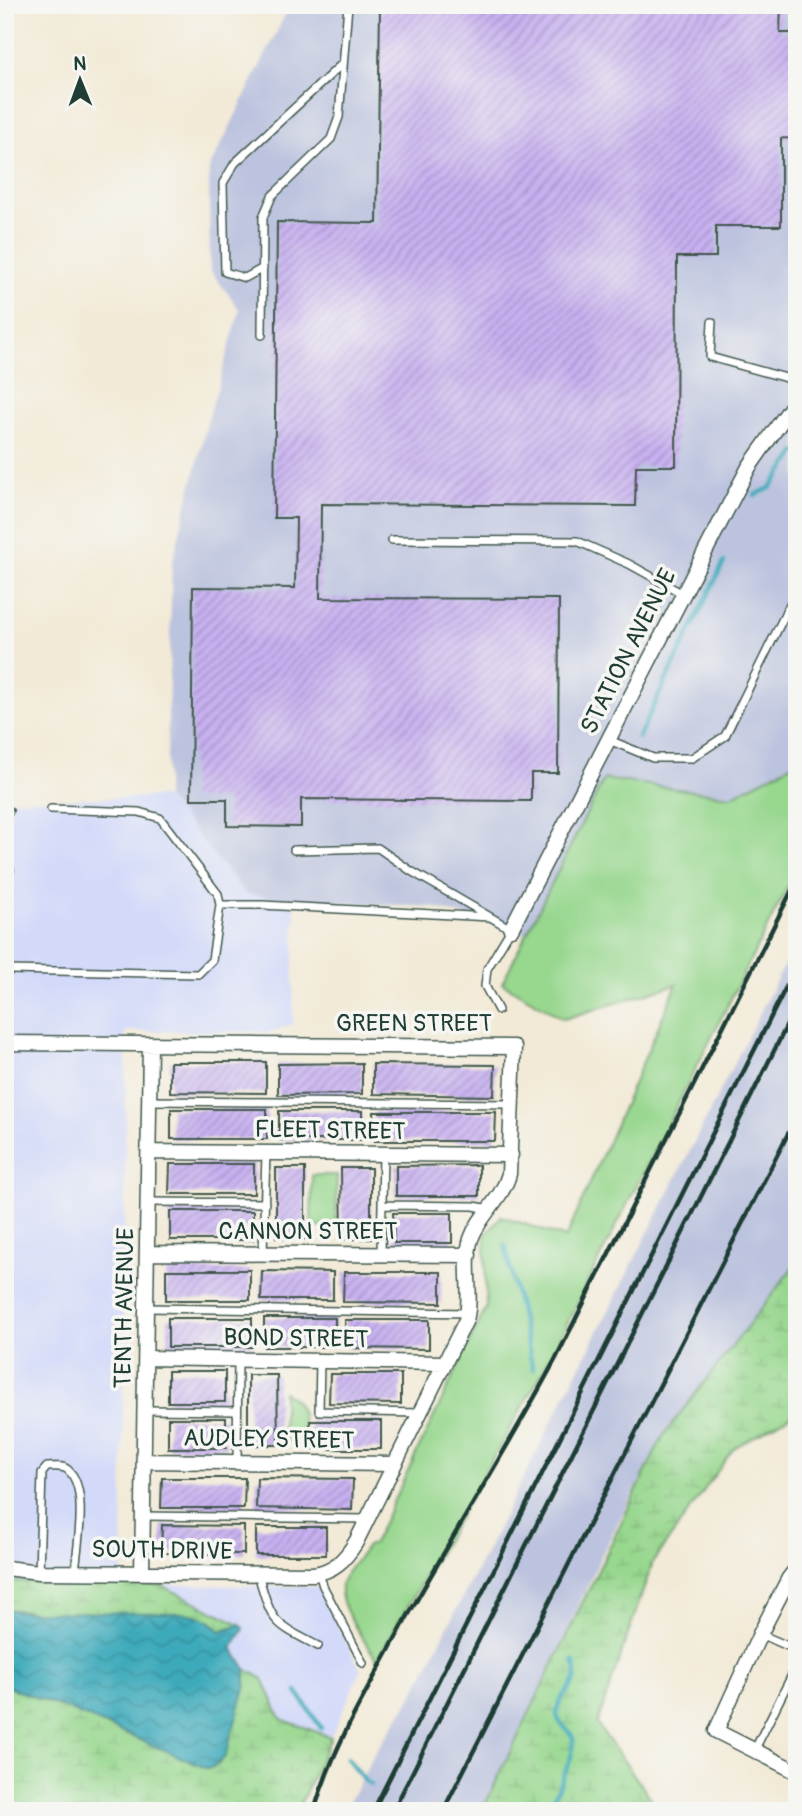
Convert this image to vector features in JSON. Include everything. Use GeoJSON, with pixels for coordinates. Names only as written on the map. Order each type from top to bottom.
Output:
{"type":"FeatureCollection","features":[{"type":"Feature","properties":{"kind":"street","name":"STATION AVENUE"},"geometry":{"type":"LineString","coordinates":[[511,929],[749,467],[797,399]]}},
{"type":"Feature","properties":{"kind":"street"},"geometry":{"type":"LineString","coordinates":[[5,1043],[150,1044]]}},
{"type":"Feature","properties":{"kind":"street","name":"TENTH AVENUE"},"geometry":{"type":"LineString","coordinates":[[142,1573],[150,1044]]}},
{"type":"Feature","properties":{"kind":"street","name":"GREEN STREET"},"geometry":{"type":"LineString","coordinates":[[150,1044],[514,1047],[511,1155],[507,1184],[474,1233],[469,1255],[468,1312],[352,1549],[332,1569],[319,1573]]}},
{"type":"Feature","properties":{"kind":"street","name":"FLEET STREET"},"geometry":{"type":"LineString","coordinates":[[149,1152],[511,1155]]}},
{"type":"Feature","properties":{"kind":"street","name":"CANNON STREET"},"geometry":{"type":"LineString","coordinates":[[147,1252],[469,1255]]}},
{"type":"Feature","properties":{"kind":"street","name":"BOND STREET"},"geometry":{"type":"LineString","coordinates":[[146,1358],[444,1363]]}},
{"type":"Feature","properties":{"kind":"street","name":"AUDLEY STREET"},"geometry":{"type":"LineString","coordinates":[[144,1461],[393,1464]]}},
{"type":"Feature","properties":{"kind":"street","name":"SOUTH DRIVE"},"geometry":{"type":"LineString","coordinates":[[5,1568],[39,1572],[319,1573]]}},
{"type":"Feature","properties":{"kind":"street"},"geometry":{"type":"LineString","coordinates":[[797,1568],[760,1634],[716,1731],[797,1772]]}},
{"type":"Feature","properties":{"kind":"lane"},"geometry":{"type":"LineString","coordinates":[[262,335],[263,217],[272,196],[331,139],[339,117],[348,5]]}},
{"type":"Feature","properties":{"kind":"lane"},"geometry":{"type":"LineString","coordinates":[[262,268],[245,278],[225,272],[223,183],[235,163],[343,62]]}},
{"type":"Feature","properties":{"kind":"lane"},"geometry":{"type":"LineString","coordinates":[[712,322],[710,357],[797,382]]}},
{"type":"Feature","properties":{"kind":"lane"},"geometry":{"type":"LineString","coordinates":[[393,540],[577,541],[629,564],[683,594]]}},
{"type":"Feature","properties":{"kind":"lane"},"geometry":{"type":"LineString","coordinates":[[608,740],[653,758],[692,758],[725,736],[797,590]]}},
{"type":"Feature","properties":{"kind":"lane"},"geometry":{"type":"LineString","coordinates":[[9,970],[198,974],[212,960],[220,905],[218,894],[160,818],[139,812],[51,809]]}},
{"type":"Feature","properties":{"kind":"lane"},"geometry":{"type":"LineString","coordinates":[[294,850],[378,848],[411,871],[511,929],[487,969],[485,986],[498,1010]]}},
{"type":"Feature","properties":{"kind":"lane"},"geometry":{"type":"LineString","coordinates":[[220,905],[490,917]]}},
{"type":"Feature","properties":{"kind":"lane"},"geometry":{"type":"LineString","coordinates":[[149,1101],[512,1104]]}},
{"type":"Feature","properties":{"kind":"lane"},"geometry":{"type":"LineString","coordinates":[[263,1254],[266,1152]]}},
{"type":"Feature","properties":{"kind":"lane"},"geometry":{"type":"LineString","coordinates":[[381,1254],[383,1153]]}},
{"type":"Feature","properties":{"kind":"lane"},"geometry":{"type":"LineString","coordinates":[[148,1202],[265,1203]]}},
{"type":"Feature","properties":{"kind":"lane"},"geometry":{"type":"LineString","coordinates":[[382,1205],[474,1206],[490,1209]]}},
{"type":"Feature","properties":{"kind":"lane"},"geometry":{"type":"LineString","coordinates":[[146,1308],[468,1312]]}},
{"type":"Feature","properties":{"kind":"lane"},"geometry":{"type":"LineString","coordinates":[[236,1462],[238,1359]]}},
{"type":"Feature","properties":{"kind":"lane"},"geometry":{"type":"LineString","coordinates":[[320,1361],[319,1411],[419,1413]]}},
{"type":"Feature","properties":{"kind":"lane"},"geometry":{"type":"LineString","coordinates":[[145,1410],[237,1410]]}},
{"type":"Feature","properties":{"kind":"lane"},"geometry":{"type":"LineString","coordinates":[[39,1572],[43,1473],[51,1467],[64,1467],[69,1471],[80,1496],[75,1572]]}},
{"type":"Feature","properties":{"kind":"lane"},"geometry":{"type":"LineString","coordinates":[[144,1516],[367,1519]]}},
{"type":"Feature","properties":{"kind":"lane"},"geometry":{"type":"LineString","coordinates":[[319,1573],[323,1586],[363,1663]]}},
{"type":"Feature","properties":{"kind":"lane"},"geometry":{"type":"LineString","coordinates":[[258,1574],[269,1612],[275,1620],[281,1627],[318,1646]]}},
{"type":"Feature","properties":{"kind":"lane"},"geometry":{"type":"LineString","coordinates":[[760,1634],[797,1650]]}},
{"type":"Feature","properties":{"kind":"lane"},"geometry":{"type":"LineString","coordinates":[[754,1751],[797,1665]]}},
{"type":"Feature","properties":{"kind":"shaded area"},"geometry":{"type":"Polygon","coordinates":[[[290,5],[797,5],[797,868],[734,993],[433,907],[295,900],[246,894],[166,797],[172,564],[208,420],[240,310],[210,270],[209,169],[290,5]]]}},
{"type":"Feature","properties":{"kind":"shaded area"},"geometry":{"type":"Polygon","coordinates":[[[166,797],[246,893],[295,900],[293,1023],[273,1032],[126,1031],[122,1584],[317,1587],[361,1670],[297,1811],[5,1751],[5,800],[166,797]]]}},
{"type":"Feature","properties":{"kind":"shaded area"},"geometry":{"type":"Polygon","coordinates":[[[797,940],[797,1262],[663,1436],[602,1554],[486,1811],[344,1811],[378,1748],[412,1697],[797,940]]]}},
{"type":"Feature","properties":{"kind":"green space"},"geometry":{"type":"Polygon","coordinates":[[[797,757],[797,868],[542,1373],[377,1660],[345,1608],[341,1586],[344,1577],[367,1546],[373,1544],[486,1308],[485,1236],[501,1216],[566,1238],[677,984],[564,1019],[502,983],[604,779],[731,796],[793,764],[797,757]]]}},
{"type":"Feature","properties":{"kind":"green space"},"geometry":{"type":"Polygon","coordinates":[[[312,1175],[337,1175],[336,1227],[311,1227],[312,1175]]]}},
{"type":"Feature","properties":{"kind":"green space"},"geometry":{"type":"Polygon","coordinates":[[[797,1262],[797,1412],[734,1448],[653,1562],[597,1724],[660,1811],[579,1811],[558,1797],[550,1811],[482,1811],[663,1436],[797,1262]]]}},
{"type":"Feature","properties":{"kind":"green space"},"geometry":{"type":"Polygon","coordinates":[[[283,1392],[299,1406],[303,1419],[303,1441],[283,1441],[283,1392]]]}},
{"type":"Feature","properties":{"kind":"green space"},"geometry":{"type":"Polygon","coordinates":[[[5,1581],[163,1586],[240,1624],[221,1631],[5,1609],[5,1581]]]}},
{"type":"Feature","properties":{"kind":"green space"},"geometry":{"type":"Polygon","coordinates":[[[246,1669],[263,1679],[281,1719],[331,1737],[297,1811],[5,1811],[5,1686],[70,1710],[206,1768],[220,1763],[246,1685],[246,1669]]]}},
{"type":"Feature","properties":{"kind":"water"},"geometry":{"type":"Polygon","coordinates":[[[5,1609],[24,1612],[183,1613],[204,1618],[221,1631],[240,1624],[244,1629],[232,1648],[246,1669],[246,1685],[225,1757],[213,1767],[206,1768],[70,1710],[5,1686],[5,1609]]]}},
{"type":"Feature","properties":{"kind":"building"},"geometry":{"type":"Polygon","coordinates":[[[380,5],[781,5],[780,33],[797,33],[797,139],[781,138],[781,226],[716,226],[716,257],[677,257],[676,466],[636,466],[635,506],[321,504],[320,598],[559,599],[558,773],[531,773],[531,801],[301,799],[301,827],[227,826],[227,799],[191,799],[193,587],[295,588],[296,518],[274,518],[277,222],[377,223],[380,5]]]}},
{"type":"Feature","properties":{"kind":"building"},"geometry":{"type":"Polygon","coordinates":[[[170,1062],[266,1062],[266,1093],[170,1092],[170,1062]]]}},
{"type":"Feature","properties":{"kind":"building"},"geometry":{"type":"Polygon","coordinates":[[[362,1063],[362,1094],[278,1095],[278,1064],[362,1063]]]}},
{"type":"Feature","properties":{"kind":"building"},"geometry":{"type":"Polygon","coordinates":[[[373,1064],[495,1065],[494,1096],[373,1094],[373,1064]]]}},
{"type":"Feature","properties":{"kind":"building"},"geometry":{"type":"Polygon","coordinates":[[[171,1109],[267,1109],[267,1139],[171,1139],[171,1109]]]}},
{"type":"Feature","properties":{"kind":"building"},"geometry":{"type":"Polygon","coordinates":[[[279,1111],[362,1111],[362,1140],[279,1140],[279,1111]]]}},
{"type":"Feature","properties":{"kind":"building"},"geometry":{"type":"Polygon","coordinates":[[[374,1112],[496,1112],[495,1141],[374,1141],[374,1112]]]}},
{"type":"Feature","properties":{"kind":"building"},"geometry":{"type":"Polygon","coordinates":[[[170,1164],[254,1164],[254,1194],[169,1194],[170,1164]]]}},
{"type":"Feature","properties":{"kind":"building"},"geometry":{"type":"Polygon","coordinates":[[[479,1165],[479,1196],[396,1196],[396,1166],[479,1165]]]}},
{"type":"Feature","properties":{"kind":"building"},"geometry":{"type":"Polygon","coordinates":[[[276,1168],[305,1168],[305,1239],[276,1238],[276,1168]]]}},
{"type":"Feature","properties":{"kind":"building"},"geometry":{"type":"Polygon","coordinates":[[[341,1168],[371,1168],[371,1239],[342,1239],[341,1168]]]}},
{"type":"Feature","properties":{"kind":"building"},"geometry":{"type":"Polygon","coordinates":[[[170,1211],[253,1211],[253,1240],[170,1240],[170,1211]]]}},
{"type":"Feature","properties":{"kind":"building"},"geometry":{"type":"Polygon","coordinates":[[[393,1213],[452,1213],[452,1243],[394,1243],[393,1213]]]}},
{"type":"Feature","properties":{"kind":"building"},"geometry":{"type":"Polygon","coordinates":[[[166,1270],[250,1270],[250,1300],[166,1300],[166,1270]]]}},
{"type":"Feature","properties":{"kind":"building"},"geometry":{"type":"Polygon","coordinates":[[[262,1271],[333,1272],[333,1300],[261,1300],[262,1271]]]}},
{"type":"Feature","properties":{"kind":"building"},"geometry":{"type":"Polygon","coordinates":[[[344,1272],[441,1272],[441,1303],[343,1302],[344,1272]]]}},
{"type":"Feature","properties":{"kind":"building"},"geometry":{"type":"Polygon","coordinates":[[[168,1318],[252,1318],[252,1347],[168,1347],[168,1318]]]}},
{"type":"Feature","properties":{"kind":"building"},"geometry":{"type":"Polygon","coordinates":[[[264,1318],[335,1318],[335,1347],[264,1347],[264,1318]]]}},
{"type":"Feature","properties":{"kind":"building"},"geometry":{"type":"Polygon","coordinates":[[[345,1320],[429,1320],[429,1349],[345,1348],[345,1320]]]}},
{"type":"Feature","properties":{"kind":"building"},"geometry":{"type":"Polygon","coordinates":[[[168,1371],[225,1371],[225,1402],[168,1402],[168,1371]]]}},
{"type":"Feature","properties":{"kind":"building"},"geometry":{"type":"Polygon","coordinates":[[[330,1374],[401,1374],[401,1404],[329,1403],[330,1374]]]}},
{"type":"Feature","properties":{"kind":"building"},"geometry":{"type":"Polygon","coordinates":[[[248,1375],[277,1375],[278,1445],[248,1445],[248,1375]]]}},
{"type":"Feature","properties":{"kind":"building"},"geometry":{"type":"Polygon","coordinates":[[[168,1418],[226,1418],[226,1448],[168,1448],[168,1418]]]}},
{"type":"Feature","properties":{"kind":"building"},"geometry":{"type":"Polygon","coordinates":[[[310,1421],[381,1421],[381,1449],[309,1449],[310,1421]]]}},
{"type":"Feature","properties":{"kind":"building"},"geometry":{"type":"Polygon","coordinates":[[[162,1478],[245,1478],[244,1508],[161,1508],[162,1478]]]}},
{"type":"Feature","properties":{"kind":"building"},"geometry":{"type":"Polygon","coordinates":[[[257,1478],[353,1479],[352,1510],[256,1508],[257,1478]]]}},
{"type":"Feature","properties":{"kind":"building"},"geometry":{"type":"Polygon","coordinates":[[[162,1525],[244,1526],[244,1554],[161,1553],[162,1525]]]}},
{"type":"Feature","properties":{"kind":"building"},"geometry":{"type":"Polygon","coordinates":[[[256,1527],[326,1527],[326,1555],[256,1555],[256,1527]]]}},
{"type":"Feature","properties":{"kind":"waterway"},"geometry":{"type":"LineString","coordinates":[[755,495],[770,488],[797,452]]}},
{"type":"Feature","properties":{"kind":"waterway"},"geometry":{"type":"LineString","coordinates":[[638,738],[724,562]]}},
{"type":"Feature","properties":{"kind":"waterway"},"geometry":{"type":"LineString","coordinates":[[505,1245],[533,1369]]}},
{"type":"Feature","properties":{"kind":"waterway"},"geometry":{"type":"LineString","coordinates":[[547,1811],[574,1744],[571,1734],[557,1715],[562,1697],[576,1676],[573,1661]]}},
{"type":"Feature","properties":{"kind":"waterway"},"geometry":{"type":"LineString","coordinates":[[297,1692],[321,1728]]}},
{"type":"Feature","properties":{"kind":"waterway"},"geometry":{"type":"LineString","coordinates":[[347,1758],[371,1785]]}},
{"type":"Feature","properties":{"kind":"railway"},"geometry":{"type":"LineString","coordinates":[[314,1811],[337,1749],[356,1710],[555,1360],[797,880]]}},
{"type":"Feature","properties":{"kind":"railway"},"geometry":{"type":"LineString","coordinates":[[373,1811],[797,965]]}},
{"type":"Feature","properties":{"kind":"railway"},"geometry":{"type":"LineString","coordinates":[[393,1811],[797,1005]]}},
{"type":"Feature","properties":{"kind":"railway"},"geometry":{"type":"LineString","coordinates":[[443,1811],[797,1116]]}}]}
